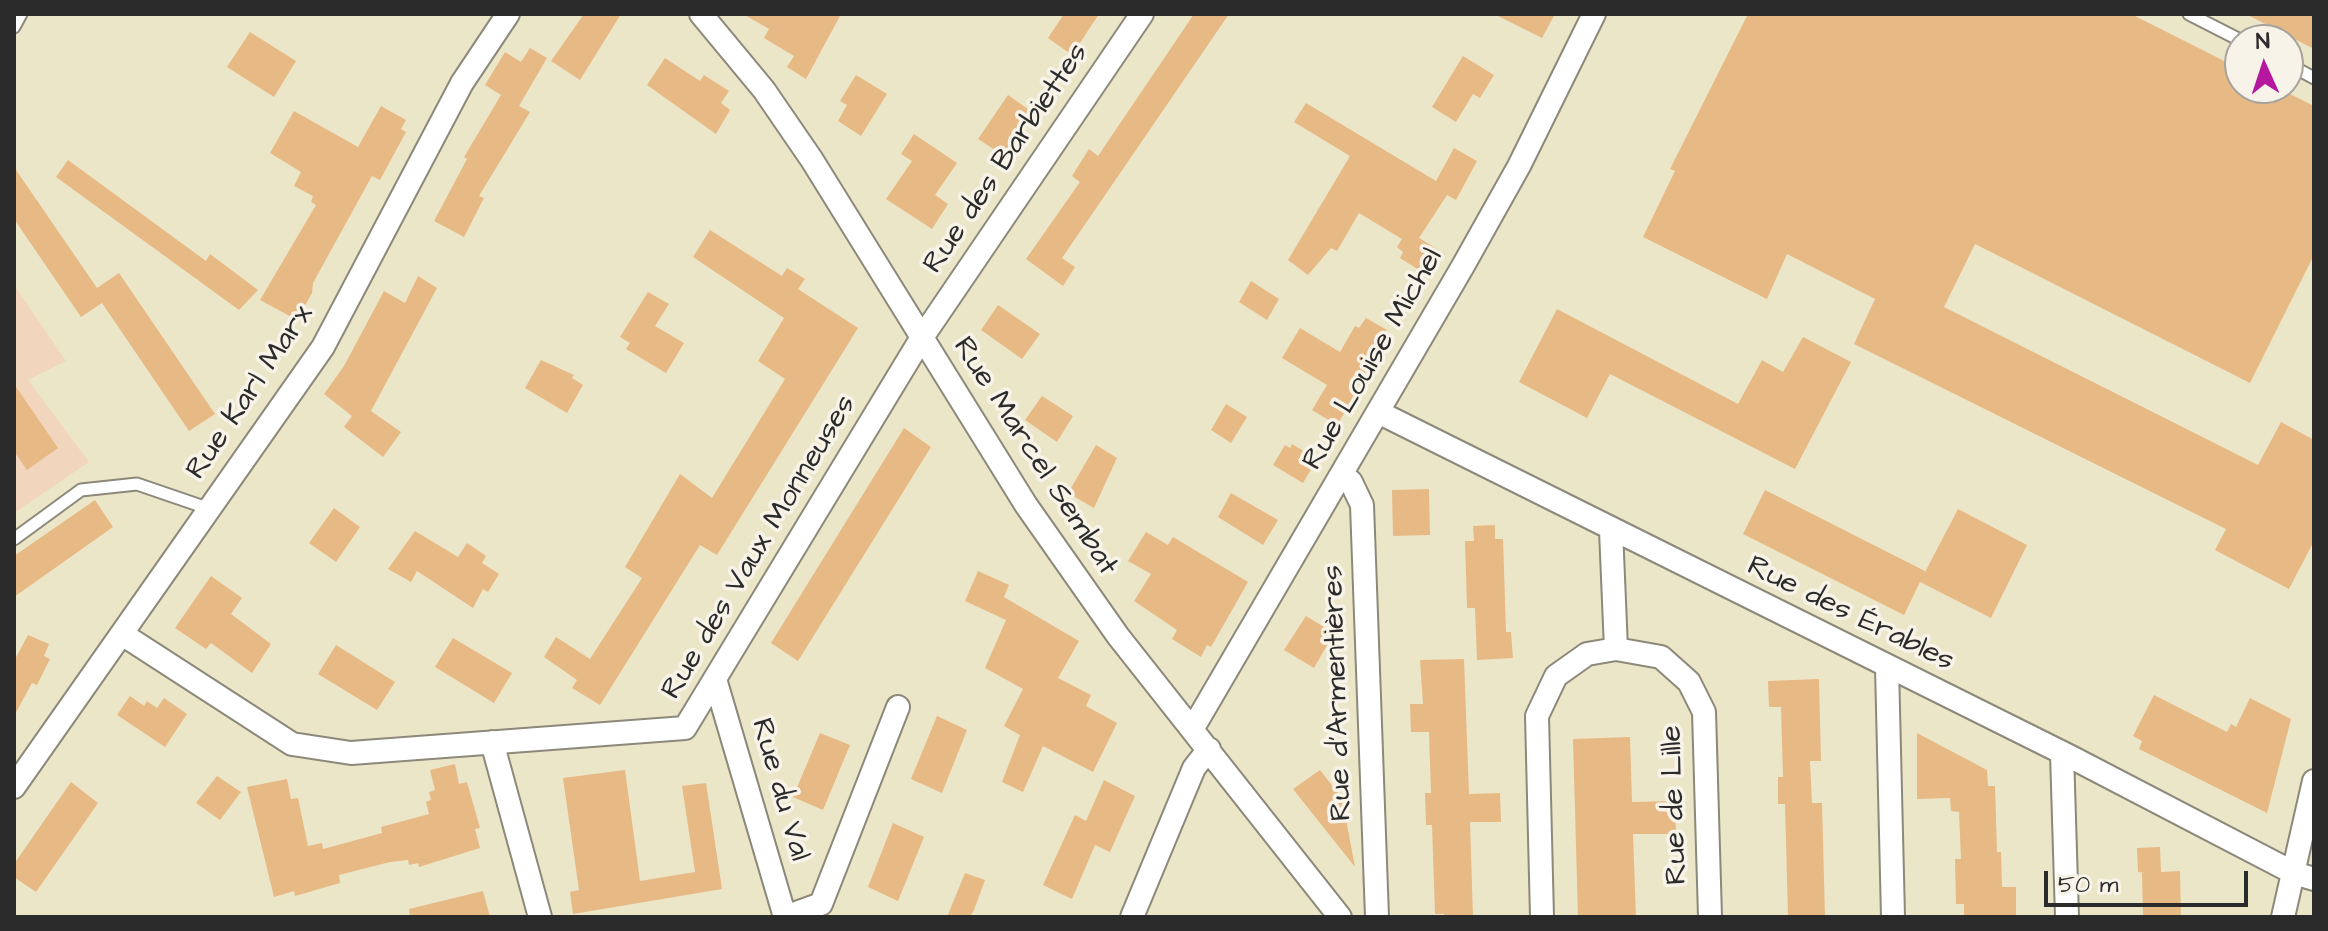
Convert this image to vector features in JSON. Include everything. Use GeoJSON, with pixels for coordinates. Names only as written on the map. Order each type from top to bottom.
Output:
{"type":"FeatureCollection","features":[{"type":"Feature","properties":{"kind":"street","name":"Rue Karl Marx"},"geometry":{"type":"LineString","coordinates":[[14,787],[323,347],[462,83],[508,14]]}},
{"type":"Feature","properties":{"kind":"street","name":"Rue Marcel Sembat"},"geometry":{"type":"LineString","coordinates":[[701,14],[764,90],[812,160],[1026,505],[1118,636],[1340,917]]}},
{"type":"Feature","properties":{"kind":"street","name":"Rue des Barbiettes"},"geometry":{"type":"LineString","coordinates":[[921,339],[1142,14]]}},
{"type":"Feature","properties":{"kind":"street","name":"Rue Louise Michel"},"geometry":{"type":"LineString","coordinates":[[1193,728],[1519,166],[1594,14]]}},
{"type":"Feature","properties":{"kind":"street","name":"Rue des Vaux Monneuses"},"geometry":{"type":"LineString","coordinates":[[122,634],[292,744],[351,753],[685,728],[921,339]]}},
{"type":"Feature","properties":{"kind":"street","name":"Rue des Érables"},"geometry":{"type":"LineString","coordinates":[[1378,412],[2304,876]]}},
{"type":"Feature","properties":{"kind":"street","name":"Rue d'Armentières"},"geometry":{"type":"LineString","coordinates":[[1342,474],[1351,482],[1362,505],[1377,917]]}},
{"type":"Feature","properties":{"kind":"street"},"geometry":{"type":"LineString","coordinates":[[1611,530],[1616,649]]}},
{"type":"Feature","properties":{"kind":"street","name":"Rue de Lille"},"geometry":{"type":"LineString","coordinates":[[1542,917],[1537,716],[1556,676],[1587,654],[1616,649],[1661,657],[1689,682],[1704,712],[1710,917]]}},
{"type":"Feature","properties":{"kind":"street"},"geometry":{"type":"LineString","coordinates":[[1887,667],[1893,917]]}},
{"type":"Feature","properties":{"kind":"street","name":"Rue du Val"},"geometry":{"type":"LineString","coordinates":[[715,679],[785,917]]}},
{"type":"Feature","properties":{"kind":"street"},"geometry":{"type":"LineString","coordinates":[[785,917],[821,904],[898,707]]}},
{"type":"Feature","properties":{"kind":"street"},"geometry":{"type":"LineString","coordinates":[[492,742],[540,917]]}},
{"type":"Feature","properties":{"kind":"street"},"geometry":{"type":"LineString","coordinates":[[1132,917],[1194,768],[1209,749]]}},
{"type":"Feature","properties":{"kind":"street"},"geometry":{"type":"LineString","coordinates":[[2062,753],[2067,917]]}},
{"type":"Feature","properties":{"kind":"street"},"geometry":{"type":"LineString","coordinates":[[2283,917],[2304,876],[2314,781]]}},
{"type":"Feature","properties":{"kind":"lane"},"geometry":{"type":"LineString","coordinates":[[14,27],[21,14]]}},
{"type":"Feature","properties":{"kind":"lane"},"geometry":{"type":"LineString","coordinates":[[2189,14],[2224,32]]}},
{"type":"Feature","properties":{"kind":"lane"},"geometry":{"type":"LineString","coordinates":[[14,539],[81,490],[137,484],[210,509]]}},
{"type":"Feature","properties":{"kind":"shaded area"},"geometry":{"type":"Polygon","coordinates":[[[14,285],[66,361],[28,380],[89,462],[14,513],[14,285]]]}},
{"type":"Feature","properties":{"kind":"building"},"geometry":{"type":"Polygon","coordinates":[[[584,14],[621,14],[580,80],[551,61],[584,14]]]}},
{"type":"Feature","properties":{"kind":"building"},"geometry":{"type":"Polygon","coordinates":[[[743,14],[841,14],[806,79],[787,67],[794,56],[764,38],[769,29],[743,14]]]}},
{"type":"Feature","properties":{"kind":"building"},"geometry":{"type":"Polygon","coordinates":[[[1064,14],[1099,14],[1072,55],[1048,38],[1064,14]]]}},
{"type":"Feature","properties":{"kind":"building"},"geometry":{"type":"Polygon","coordinates":[[[1194,14],[1229,14],[1062,258],[1075,267],[1063,286],[1026,259],[1080,182],[1072,176],[1089,149],[1098,156],[1194,14]]]}},
{"type":"Feature","properties":{"kind":"building"},"geometry":{"type":"Polygon","coordinates":[[[1494,14],[1555,14],[1542,38],[1494,14]]]}},
{"type":"Feature","properties":{"kind":"building"},"geometry":{"type":"Polygon","coordinates":[[[1748,14],[2131,14],[2224,61],[2224,104],[2304,104],[2304,101],[2314,106],[2314,255],[2250,383],[1975,244],[1944,307],[2258,465],[2281,422],[2314,440],[2314,541],[2289,589],[2215,550],[2226,529],[1854,344],[1875,299],[1787,254],[1767,299],[1643,237],[1675,171],[1670,169],[1748,14]]]}},
{"type":"Feature","properties":{"kind":"building"},"geometry":{"type":"Polygon","coordinates":[[[2246,14],[2314,14],[2314,49],[2304,44],[2304,24],[2265,24],[2246,14]]]}},
{"type":"Feature","properties":{"kind":"building"},"geometry":{"type":"Polygon","coordinates":[[[250,32],[296,61],[274,97],[227,67],[250,32]]]}},
{"type":"Feature","properties":{"kind":"building"},"geometry":{"type":"Polygon","coordinates":[[[530,48],[547,58],[519,106],[530,112],[479,196],[484,198],[464,237],[434,221],[467,159],[464,157],[501,95],[485,85],[505,52],[521,62],[530,48]]]}},
{"type":"Feature","properties":{"kind":"building"},"geometry":{"type":"Polygon","coordinates":[[[1463,56],[1494,75],[1480,98],[1473,94],[1456,122],[1432,107],[1463,56]]]}},
{"type":"Feature","properties":{"kind":"building"},"geometry":{"type":"Polygon","coordinates":[[[665,58],[700,81],[704,75],[729,91],[721,103],[730,110],[716,134],[647,85],[665,58]]]}},
{"type":"Feature","properties":{"kind":"building"},"geometry":{"type":"Polygon","coordinates":[[[856,75],[887,94],[861,136],[838,121],[847,105],[840,101],[856,75]]]}},
{"type":"Feature","properties":{"kind":"building"},"geometry":{"type":"Polygon","coordinates":[[[1008,95],[1032,112],[1004,156],[978,139],[1008,95]]]}},
{"type":"Feature","properties":{"kind":"building"},"geometry":{"type":"Polygon","coordinates":[[[1306,103],[1436,181],[1454,148],[1477,161],[1456,200],[1447,195],[1419,238],[1445,254],[1430,277],[1400,258],[1403,252],[1397,247],[1402,239],[1359,213],[1337,251],[1331,248],[1308,275],[1288,260],[1350,156],[1294,122],[1306,103]]]}},
{"type":"Feature","properties":{"kind":"building"},"geometry":{"type":"Polygon","coordinates":[[[381,106],[406,120],[401,129],[406,132],[380,180],[372,176],[313,283],[312,293],[297,320],[260,300],[316,205],[311,202],[313,196],[294,186],[301,172],[270,153],[294,111],[358,147],[381,106]]]}},
{"type":"Feature","properties":{"kind":"building"},"geometry":{"type":"Polygon","coordinates":[[[914,134],[957,163],[935,195],[948,204],[932,229],[886,199],[912,161],[901,154],[914,134]]]}},
{"type":"Feature","properties":{"kind":"building"},"geometry":{"type":"Polygon","coordinates":[[[68,160],[206,261],[210,254],[258,290],[239,310],[56,177],[68,160]]]}},
{"type":"Feature","properties":{"kind":"building"},"geometry":{"type":"Polygon","coordinates":[[[14,167],[97,288],[119,273],[215,414],[189,431],[102,303],[81,317],[14,219],[14,167]]]}},
{"type":"Feature","properties":{"kind":"building"},"geometry":{"type":"Polygon","coordinates":[[[710,230],[782,276],[787,268],[805,279],[798,289],[858,328],[717,555],[700,545],[600,705],[572,688],[577,680],[544,657],[556,637],[590,659],[642,578],[625,567],[680,474],[712,498],[785,379],[758,361],[784,318],[693,257],[710,230]]]}},
{"type":"Feature","properties":{"kind":"building"},"geometry":{"type":"Polygon","coordinates":[[[418,276],[437,288],[371,411],[401,432],[383,457],[344,427],[352,416],[324,394],[344,366],[384,291],[405,303],[418,276]]]}},
{"type":"Feature","properties":{"kind":"building"},"geometry":{"type":"Polygon","coordinates":[[[1251,281],[1279,299],[1267,320],[1239,302],[1251,281]]]}},
{"type":"Feature","properties":{"kind":"building"},"geometry":{"type":"Polygon","coordinates":[[[648,292],[669,304],[655,326],[684,343],[666,373],[626,349],[630,343],[620,337],[648,292]]]}},
{"type":"Feature","properties":{"kind":"building"},"geometry":{"type":"Polygon","coordinates":[[[998,305],[1040,334],[1022,359],[981,330],[998,305]]]}},
{"type":"Feature","properties":{"kind":"building"},"geometry":{"type":"Polygon","coordinates":[[[1557,309],[1738,404],[1762,360],[1783,372],[1803,337],[1851,362],[1795,469],[1610,374],[1587,418],[1519,382],[1557,309]]]}},
{"type":"Feature","properties":{"kind":"building"},"geometry":{"type":"Polygon","coordinates":[[[1366,318],[1387,330],[1337,425],[1312,410],[1327,385],[1282,358],[1300,328],[1340,352],[1355,326],[1359,328],[1366,318]]]}},
{"type":"Feature","properties":{"kind":"building"},"geometry":{"type":"Polygon","coordinates":[[[541,360],[574,375],[572,378],[583,385],[567,413],[525,388],[541,360]]]}},
{"type":"Feature","properties":{"kind":"building"},"geometry":{"type":"Polygon","coordinates":[[[14,384],[58,448],[27,470],[14,451],[14,384]]]}},
{"type":"Feature","properties":{"kind":"building"},"geometry":{"type":"Polygon","coordinates":[[[1042,396],[1073,416],[1057,442],[1025,420],[1042,396]]]}},
{"type":"Feature","properties":{"kind":"building"},"geometry":{"type":"Polygon","coordinates":[[[1226,404],[1247,417],[1231,443],[1211,430],[1226,404]]]}},
{"type":"Feature","properties":{"kind":"building"},"geometry":{"type":"Polygon","coordinates":[[[904,428],[931,447],[798,661],[771,643],[904,428]]]}},
{"type":"Feature","properties":{"kind":"building"},"geometry":{"type":"Polygon","coordinates":[[[1292,444],[1317,459],[1303,483],[1273,465],[1285,445],[1290,448],[1292,444]]]}},
{"type":"Feature","properties":{"kind":"building"},"geometry":{"type":"Polygon","coordinates":[[[1096,445],[1117,458],[1094,508],[1068,493],[1096,445]]]}},
{"type":"Feature","properties":{"kind":"building"},"geometry":{"type":"Polygon","coordinates":[[[1429,489],[1430,535],[1393,536],[1392,490],[1429,489]]]}},
{"type":"Feature","properties":{"kind":"building"},"geometry":{"type":"Polygon","coordinates":[[[1765,490],[1925,571],[1924,574],[1958,509],[2027,545],[1991,618],[1920,582],[1904,615],[1743,534],[1765,490]]]}},
{"type":"Feature","properties":{"kind":"building"},"geometry":{"type":"Polygon","coordinates":[[[1231,493],[1278,520],[1263,545],[1218,517],[1231,493]]]}},
{"type":"Feature","properties":{"kind":"building"},"geometry":{"type":"Polygon","coordinates":[[[95,500],[113,527],[14,597],[14,556],[95,500]]]}},
{"type":"Feature","properties":{"kind":"building"},"geometry":{"type":"Polygon","coordinates":[[[334,508],[360,527],[336,562],[309,543],[334,508]]]}},
{"type":"Feature","properties":{"kind":"building"},"geometry":{"type":"Polygon","coordinates":[[[1495,525],[1495,539],[1503,539],[1506,632],[1511,632],[1513,658],[1477,660],[1475,608],[1467,608],[1465,541],[1474,541],[1473,526],[1495,525]]]}},
{"type":"Feature","properties":{"kind":"building"},"geometry":{"type":"Polygon","coordinates":[[[415,531],[458,557],[467,543],[486,556],[482,563],[499,574],[488,592],[483,589],[473,608],[417,571],[411,582],[388,569],[415,531]]]}},
{"type":"Feature","properties":{"kind":"building"},"geometry":{"type":"Polygon","coordinates":[[[1146,532],[1168,545],[1173,537],[1248,582],[1211,647],[1207,645],[1201,657],[1172,639],[1177,630],[1134,601],[1151,574],[1128,561],[1146,532]]]}},
{"type":"Feature","properties":{"kind":"building"},"geometry":{"type":"Polygon","coordinates":[[[978,571],[1009,585],[1004,597],[1079,641],[1058,678],[1091,695],[1086,706],[1117,723],[1093,772],[1043,746],[1023,792],[1002,782],[1020,735],[1004,726],[1023,689],[985,668],[1006,620],[965,601],[978,571]]]}},
{"type":"Feature","properties":{"kind":"building"},"geometry":{"type":"Polygon","coordinates":[[[211,576],[242,598],[231,614],[271,644],[252,673],[211,643],[206,649],[175,628],[211,576]]]}},
{"type":"Feature","properties":{"kind":"building"},"geometry":{"type":"Polygon","coordinates":[[[1306,616],[1334,633],[1314,668],[1284,650],[1306,616]]]}},
{"type":"Feature","properties":{"kind":"building"},"geometry":{"type":"Polygon","coordinates":[[[28,635],[49,644],[44,656],[50,659],[37,685],[32,683],[14,716],[14,661],[28,635]]]}},
{"type":"Feature","properties":{"kind":"building"},"geometry":{"type":"Polygon","coordinates":[[[453,638],[512,673],[494,703],[435,667],[453,638]]]}},
{"type":"Feature","properties":{"kind":"building"},"geometry":{"type":"Polygon","coordinates":[[[336,645],[395,682],[377,710],[318,674],[336,645]]]}},
{"type":"Feature","properties":{"kind":"building"},"geometry":{"type":"Polygon","coordinates":[[[1464,659],[1469,794],[1500,793],[1501,822],[1470,822],[1473,917],[1444,917],[1444,914],[1435,914],[1432,825],[1426,825],[1425,793],[1431,793],[1429,732],[1411,732],[1410,704],[1423,704],[1420,660],[1464,659]]]}},
{"type":"Feature","properties":{"kind":"building"},"geometry":{"type":"Polygon","coordinates":[[[1819,679],[1821,761],[1810,761],[1812,803],[1822,803],[1825,917],[1788,917],[1785,804],[1778,804],[1778,777],[1783,777],[1781,707],[1769,707],[1768,681],[1819,679]]]}},
{"type":"Feature","properties":{"kind":"building"},"geometry":{"type":"Polygon","coordinates":[[[2154,695],[2227,732],[2231,724],[2236,727],[2250,698],[2291,719],[2267,813],[2139,749],[2142,741],[2133,736],[2154,695]]]}},
{"type":"Feature","properties":{"kind":"building"},"geometry":{"type":"Polygon","coordinates":[[[130,696],[144,706],[147,701],[157,708],[164,698],[187,714],[165,747],[117,715],[130,696]]]}},
{"type":"Feature","properties":{"kind":"building"},"geometry":{"type":"Polygon","coordinates":[[[937,716],[967,730],[942,793],[911,779],[937,716]]]}},
{"type":"Feature","properties":{"kind":"building"},"geometry":{"type":"Polygon","coordinates":[[[820,733],[850,745],[823,810],[793,797],[820,733]]]}},
{"type":"Feature","properties":{"kind":"building"},"geometry":{"type":"Polygon","coordinates":[[[1917,733],[1987,770],[1988,786],[1995,786],[1997,852],[2001,852],[2002,887],[2016,887],[2016,917],[1964,917],[1964,904],[1956,904],[1955,859],[1961,859],[1959,812],[1951,811],[1950,798],[1917,799],[1917,733]]]}},
{"type":"Feature","properties":{"kind":"building"},"geometry":{"type":"Polygon","coordinates":[[[1630,737],[1632,802],[1675,801],[1676,834],[1633,834],[1636,917],[1578,917],[1573,739],[1630,737]]]}},
{"type":"Feature","properties":{"kind":"building"},"geometry":{"type":"Polygon","coordinates":[[[455,764],[459,784],[467,782],[480,828],[475,829],[480,848],[419,867],[418,863],[409,865],[408,860],[390,862],[339,875],[340,883],[295,896],[294,891],[274,897],[247,787],[287,779],[291,799],[298,798],[308,846],[322,843],[323,849],[382,833],[381,827],[429,814],[426,802],[431,800],[429,792],[435,790],[430,770],[455,764]]]}},
{"type":"Feature","properties":{"kind":"building"},"geometry":{"type":"Polygon","coordinates":[[[625,770],[640,881],[695,872],[682,786],[706,783],[722,889],[573,914],[570,892],[579,890],[563,778],[625,770]]]}},
{"type":"Feature","properties":{"kind":"building"},"geometry":{"type":"Polygon","coordinates":[[[1320,770],[1342,798],[1355,867],[1293,789],[1320,770]]]}},
{"type":"Feature","properties":{"kind":"building"},"geometry":{"type":"Polygon","coordinates":[[[217,776],[241,792],[220,820],[196,803],[217,776]]]}},
{"type":"Feature","properties":{"kind":"building"},"geometry":{"type":"Polygon","coordinates":[[[1104,780],[1135,796],[1110,852],[1095,845],[1072,899],[1043,885],[1075,815],[1086,821],[1104,780]]]}},
{"type":"Feature","properties":{"kind":"building"},"geometry":{"type":"Polygon","coordinates":[[[71,782],[98,803],[36,892],[14,877],[14,864],[71,782]]]}},
{"type":"Feature","properties":{"kind":"building"},"geometry":{"type":"Polygon","coordinates":[[[893,823],[924,837],[898,901],[868,887],[893,823]]]}},
{"type":"Feature","properties":{"kind":"building"},"geometry":{"type":"Polygon","coordinates":[[[2160,847],[2161,872],[2180,871],[2181,917],[2143,917],[2142,873],[2146,873],[2138,872],[2137,848],[2160,847]]]}},
{"type":"Feature","properties":{"kind":"building"},"geometry":{"type":"Polygon","coordinates":[[[965,873],[985,880],[974,910],[970,917],[947,917],[965,873]]]}},
{"type":"Feature","properties":{"kind":"building"},"geometry":{"type":"Polygon","coordinates":[[[483,891],[490,917],[410,917],[409,909],[483,891]]]}}]}
